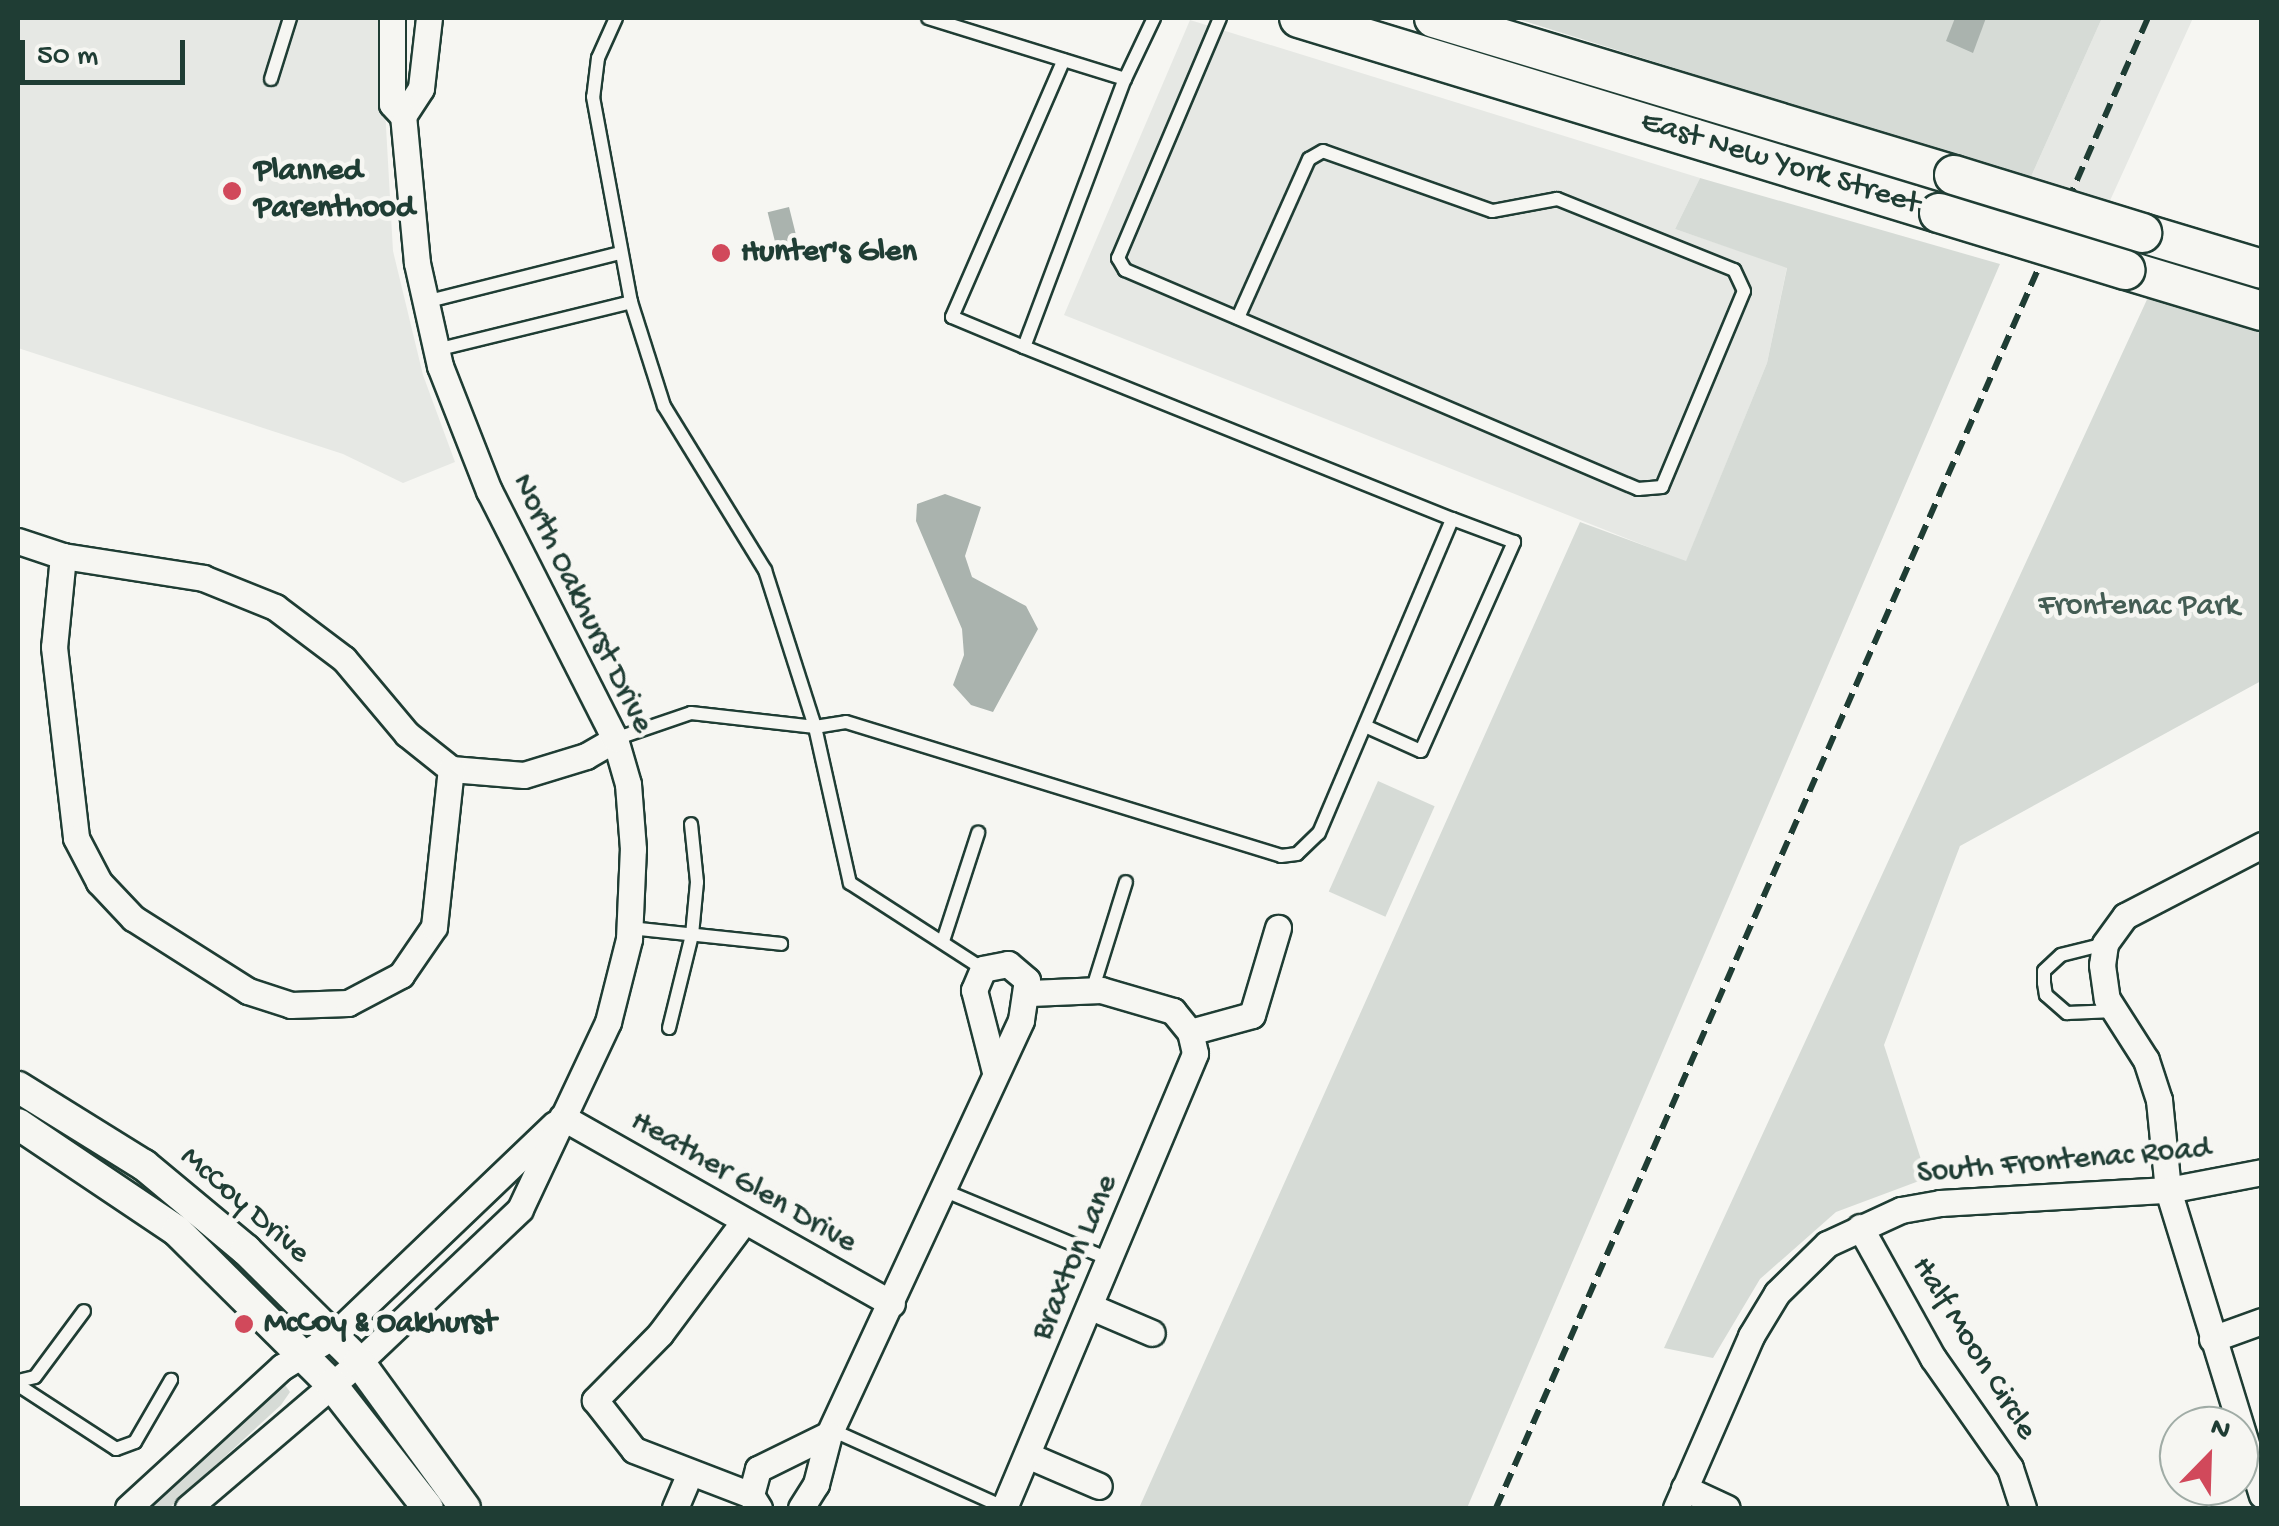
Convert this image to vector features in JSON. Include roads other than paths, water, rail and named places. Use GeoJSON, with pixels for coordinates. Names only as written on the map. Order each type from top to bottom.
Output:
{"type":"FeatureCollection","features":[{"type":"Feature","properties":{"kind":"main road","name":"East New York Street"},"geometry":{"type":"LineString","coordinates":[[1300,18],[2262,311]]}},
{"type":"Feature","properties":{"kind":"main road","name":"East New York Street"},"geometry":{"type":"LineString","coordinates":[[1434,18],[2262,268]]}},
{"type":"Feature","properties":{"kind":"street","name":"North Oakhurst Drive"},"geometry":{"type":"LineString","coordinates":[[188,1508],[359,1362],[520,1209],[608,1022],[630,928],[628,784],[615,739],[476,462],[436,350],[425,302],[402,116],[392,104],[392,18]]}},
{"type":"Feature","properties":{"kind":"street"},"geometry":{"type":"LineString","coordinates":[[402,116],[421,88],[429,18]]}},
{"type":"Feature","properties":{"kind":"street"},"geometry":{"type":"LineString","coordinates":[[18,540],[62,556],[203,578],[276,607],[344,659],[408,734],[450,770],[524,775],[586,756],[615,739]]}},
{"type":"Feature","properties":{"kind":"street"},"geometry":{"type":"LineString","coordinates":[[62,556],[54,647],[76,838],[99,882],[133,918],[248,992],[290,1006],[348,1003],[401,975],[434,927],[450,770]]}},
{"type":"Feature","properties":{"kind":"street"},"geometry":{"type":"LineString","coordinates":[[2262,845],[2158,894],[2126,916],[2106,944],[2103,984],[2146,1060],[2160,1100],[2168,1190],[2262,1495]]}},
{"type":"Feature","properties":{"kind":"street"},"geometry":{"type":"LineString","coordinates":[[1030,994],[1092,991],[1174,1012],[1190,1032],[1252,1015],[1278,928]]}},
{"type":"Feature","properties":{"kind":"street"},"geometry":{"type":"LineString","coordinates":[[801,1508],[816,1484],[832,1432],[892,1304],[1030,994],[1019,969],[984,969],[974,990],[995,1072]]}},
{"type":"Feature","properties":{"kind":"street","name":"Braxton Lane"},"geometry":{"type":"LineString","coordinates":[[1004,1508],[1192,1072],[1190,1032]]}},
{"type":"Feature","properties":{"kind":"street","name":"McCoy Drive"},"geometry":{"type":"LineString","coordinates":[[18,1087],[144,1165],[246,1250],[359,1362],[465,1508]]}},
{"type":"Feature","properties":{"kind":"street","name":"North Oakhurst Drive"},"geometry":{"type":"LineString","coordinates":[[128,1508],[282,1368],[306,1358],[333,1336],[562,1117]]}},
{"type":"Feature","properties":{"kind":"street","name":"Heather Glen Drive"},"geometry":{"type":"LineString","coordinates":[[562,1117],[742,1224],[892,1304]]}},
{"type":"Feature","properties":{"kind":"street","name":"McCoy Drive"},"geometry":{"type":"LineString","coordinates":[[18,1124],[177,1231],[331,1384],[428,1508]]}},
{"type":"Feature","properties":{"kind":"street","name":"South Frontenac Road"},"geometry":{"type":"LineString","coordinates":[[1680,1498],[1744,1349],[1778,1294],[1827,1244],[1860,1226],[1940,1203],[2168,1190],[2262,1172]]}},
{"type":"Feature","properties":{"kind":"street"},"geometry":{"type":"LineString","coordinates":[[742,1224],[660,1334],[596,1400],[634,1450],[755,1502],[767,1459],[832,1432]]}},
{"type":"Feature","properties":{"kind":"street","name":"Half Moon Circle"},"geometry":{"type":"LineString","coordinates":[[1860,1226],[1934,1358],[2010,1468],[2023,1508]]}},
{"type":"Feature","properties":{"kind":"street"},"geometry":{"type":"LineString","coordinates":[[1091,1307],[1152,1333]]}},
{"type":"Feature","properties":{"kind":"street"},"geometry":{"type":"LineString","coordinates":[[2212,1338],[2262,1322]]}},
{"type":"Feature","properties":{"kind":"street"},"geometry":{"type":"LineString","coordinates":[[1028,1455],[1100,1486]]}},
{"type":"Feature","properties":{"kind":"street"},"geometry":{"type":"LineString","coordinates":[[675,1508],[690,1473]]}},
{"type":"Feature","properties":{"kind":"street"},"geometry":{"type":"LineString","coordinates":[[1680,1498],[1726,1508]]}},
{"type":"Feature","properties":{"kind":"lane"},"geometry":{"type":"LineString","coordinates":[[271,79],[290,18]]}},
{"type":"Feature","properties":{"kind":"lane"},"geometry":{"type":"LineString","coordinates":[[616,18],[598,58],[593,97],[631,302],[664,406],[765,570],[815,727],[850,883],[873,903],[943,941],[984,969]]}},
{"type":"Feature","properties":{"kind":"lane"},"geometry":{"type":"LineString","coordinates":[[928,18],[1125,79]]}},
{"type":"Feature","properties":{"kind":"lane"},"geometry":{"type":"LineString","coordinates":[[1024,347],[1125,79],[1154,18]]}},
{"type":"Feature","properties":{"kind":"lane"},"geometry":{"type":"LineString","coordinates":[[1220,18],[1118,258],[1124,270],[1638,490],[1662,487],[1744,291],[1734,270],[1557,199],[1492,211],[1323,151],[1309,158],[1238,318]]}},
{"type":"Feature","properties":{"kind":"lane"},"geometry":{"type":"LineString","coordinates":[[1064,60],[952,317],[1514,542],[1421,751],[1365,726]]}},
{"type":"Feature","properties":{"kind":"lane"},"geometry":{"type":"LineString","coordinates":[[425,302],[620,254]]}},
{"type":"Feature","properties":{"kind":"lane"},"geometry":{"type":"LineString","coordinates":[[436,350],[631,302]]}},
{"type":"Feature","properties":{"kind":"lane"},"geometry":{"type":"LineString","coordinates":[[615,739],[692,713],[815,727],[862,724],[1281,856],[1297,854],[1319,833],[1452,519]]}},
{"type":"Feature","properties":{"kind":"lane"},"geometry":{"type":"LineString","coordinates":[[669,1028],[692,934],[697,882],[691,824]]}},
{"type":"Feature","properties":{"kind":"lane"},"geometry":{"type":"LineString","coordinates":[[943,941],[978,833]]}},
{"type":"Feature","properties":{"kind":"lane"},"geometry":{"type":"LineString","coordinates":[[1092,991],[1126,882]]}},
{"type":"Feature","properties":{"kind":"lane"},"geometry":{"type":"LineString","coordinates":[[630,928],[781,944]]}},
{"type":"Feature","properties":{"kind":"lane"},"geometry":{"type":"LineString","coordinates":[[2106,944],[2061,955],[2044,971],[2044,984],[2046,995],[2067,1012],[2115,1011]]}},
{"type":"Feature","properties":{"kind":"lane"},"geometry":{"type":"LineString","coordinates":[[943,1190],[1111,1260]]}},
{"type":"Feature","properties":{"kind":"lane"},"geometry":{"type":"LineString","coordinates":[[18,1383],[36,1376],[84,1312]]}},
{"type":"Feature","properties":{"kind":"lane"},"geometry":{"type":"LineString","coordinates":[[18,1383],[116,1449],[135,1442],[171,1380]]}},
{"type":"Feature","properties":{"kind":"lane"},"geometry":{"type":"LineString","coordinates":[[832,1432],[1004,1508]]}},
{"type":"Feature","properties":{"kind":"railway"},"geometry":{"type":"LineString","coordinates":[[1496,1508],[2148,18]]}},
{"type":"Feature","properties":{"kind":"place","name":"Planned Parenthood"},"geometry":{"type":"Point","coordinates":[232,191]}},
{"type":"Feature","properties":{"kind":"place","name":"Hunter's Glen"},"geometry":{"type":"Point","coordinates":[721,253]}},
{"type":"Feature","properties":{"kind":"place","name":"McCoy & Oakhurst"},"geometry":{"type":"Point","coordinates":[244,1324]}},
{"type":"Feature","properties":{"kind":"park label","name":"Frontenac Park"},"geometry":{"type":"Point","coordinates":[2139,607]}}]}
